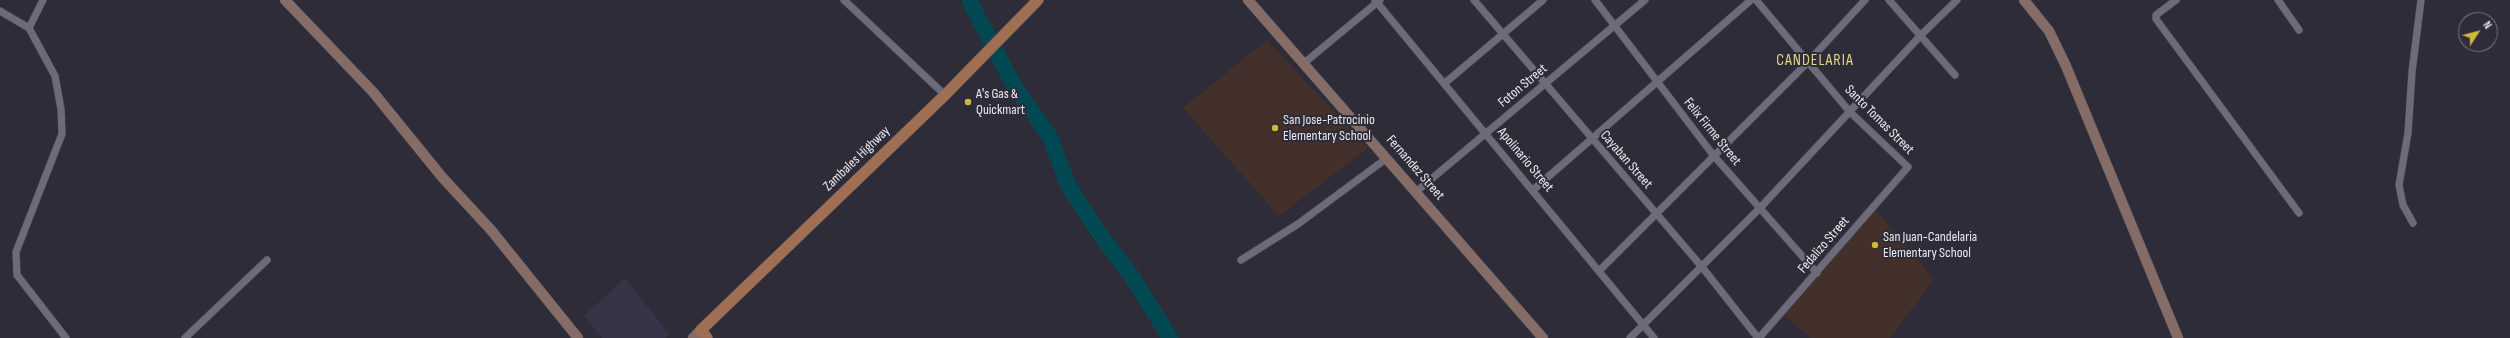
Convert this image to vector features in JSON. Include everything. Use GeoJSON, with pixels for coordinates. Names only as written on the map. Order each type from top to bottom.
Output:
{"type":"FeatureCollection","features":[{"type":"Feature","properties":{"kind":"main road","name":"Zambales Highway"},"geometry":{"type":"LineString","coordinates":[[704,334],[945,95],[1038,0]]}},
{"type":"Feature","properties":{"kind":"street"},"geometry":{"type":"LineString","coordinates":[[29,28],[43,0]]}},
{"type":"Feature","properties":{"kind":"street"},"geometry":{"type":"LineString","coordinates":[[286,0],[373,92],[442,177],[491,230],[578,338]]}},
{"type":"Feature","properties":{"kind":"street"},"geometry":{"type":"LineString","coordinates":[[844,0],[945,95]]}},
{"type":"Feature","properties":{"kind":"street","name":"Fernandez Street"},"geometry":{"type":"LineString","coordinates":[[1248,0],[1543,338]]}},
{"type":"Feature","properties":{"kind":"street","name":"Cayaban Street"},"geometry":{"type":"LineString","coordinates":[[1474,0],[1702,267],[1758,338]]}},
{"type":"Feature","properties":{"kind":"street"},"geometry":{"type":"LineString","coordinates":[[1445,82],[1543,0]]}},
{"type":"Feature","properties":{"kind":"street","name":"Felix Firme Street"},"geometry":{"type":"LineString","coordinates":[[1595,0],[1657,84],[1714,156],[1759,209],[1818,273]]}},
{"type":"Feature","properties":{"kind":"street","name":"Foton Street"},"geometry":{"type":"LineString","coordinates":[[1417,192],[1645,0]]}},
{"type":"Feature","properties":{"kind":"street"},"geometry":{"type":"LineString","coordinates":[[1533,190],[1657,84],[1751,0]]}},
{"type":"Feature","properties":{"kind":"street","name":"Santo Tomas Street"},"geometry":{"type":"LineString","coordinates":[[1756,0],[1807,63],[1850,112],[1908,167]]}},
{"type":"Feature","properties":{"kind":"street"},"geometry":{"type":"LineString","coordinates":[[1599,271],[1807,63],[1865,0]]}},
{"type":"Feature","properties":{"kind":"street"},"geometry":{"type":"LineString","coordinates":[[1889,0],[1956,75]]}},
{"type":"Feature","properties":{"kind":"street"},"geometry":{"type":"LineString","coordinates":[[1630,338],[1759,209],[1921,35],[1957,0]]}},
{"type":"Feature","properties":{"kind":"street"},"geometry":{"type":"LineString","coordinates":[[2024,0],[2049,31],[2066,66],[2178,338]]}},
{"type":"Feature","properties":{"kind":"street"},"geometry":{"type":"LineString","coordinates":[[2175,0],[2156,16],[2156,19],[2299,213]]}},
{"type":"Feature","properties":{"kind":"street"},"geometry":{"type":"LineString","coordinates":[[2278,0],[2299,30]]}},
{"type":"Feature","properties":{"kind":"street"},"geometry":{"type":"LineString","coordinates":[[2413,223],[2403,205],[2399,185],[2408,133],[2412,72],[2421,0]]}},
{"type":"Feature","properties":{"kind":"street"},"geometry":{"type":"LineString","coordinates":[[1303,64],[1378,1]]}},
{"type":"Feature","properties":{"kind":"street","name":"Apolinario Street"},"geometry":{"type":"LineString","coordinates":[[1378,1],[1654,338]]}},
{"type":"Feature","properties":{"kind":"street"},"geometry":{"type":"LineString","coordinates":[[0,11],[29,28],[55,76],[61,109],[62,134],[16,252],[17,275],[66,338]]}},
{"type":"Feature","properties":{"kind":"street"},"geometry":{"type":"LineString","coordinates":[[1241,260],[1298,224],[1387,158]]}},
{"type":"Feature","properties":{"kind":"street","name":"Fedalizo Street"},"geometry":{"type":"LineString","coordinates":[[1758,338],[1818,273],[1908,167]]}},
{"type":"Feature","properties":{"kind":"street"},"geometry":{"type":"LineString","coordinates":[[185,338],[267,260]]}},
{"type":"Feature","properties":{"kind":"street"},"geometry":{"type":"LineString","coordinates":[[693,338],[704,334]]}},
{"type":"Feature","properties":{"kind":"shaded area","name":"San Jose-Patrocinio Elementary School"},"geometry":{"type":"Polygon","coordinates":[[[1267,40],[1368,148],[1279,216],[1183,108],[1267,40]]]}},
{"type":"Feature","properties":{"kind":"shaded area","name":"San Juan-Candelaria Elementary School"},"geometry":{"type":"Polygon","coordinates":[[[1876,211],[1934,279],[1890,338],[1810,338],[1784,315],[1876,211]]]}},
{"type":"Feature","properties":{"kind":"shaded area"},"geometry":{"type":"Polygon","coordinates":[[[625,278],[669,334],[665,338],[602,338],[584,316],[625,278]]]}},
{"type":"Feature","properties":{"kind":"waterway"},"geometry":{"type":"LineString","coordinates":[[969,0],[1015,87],[1050,137],[1068,185],[1101,236],[1131,275],[1170,338]]}},
{"type":"Feature","properties":{"kind":"place","name":"A's Gas & Quickmart"},"geometry":{"type":"Point","coordinates":[968,102]}},
{"type":"Feature","properties":{"kind":"place","name":"San Jose-Patrocinio Elementary School"},"geometry":{"type":"Point","coordinates":[1275,128]}},
{"type":"Feature","properties":{"kind":"place","name":"San Juan-Candelaria Elementary School"},"geometry":{"type":"Point","coordinates":[1875,245]}},
{"type":"Feature","properties":{"kind":"district","name":"CANDELARIA"},"geometry":{"type":"Point","coordinates":[1815,61]}}]}
